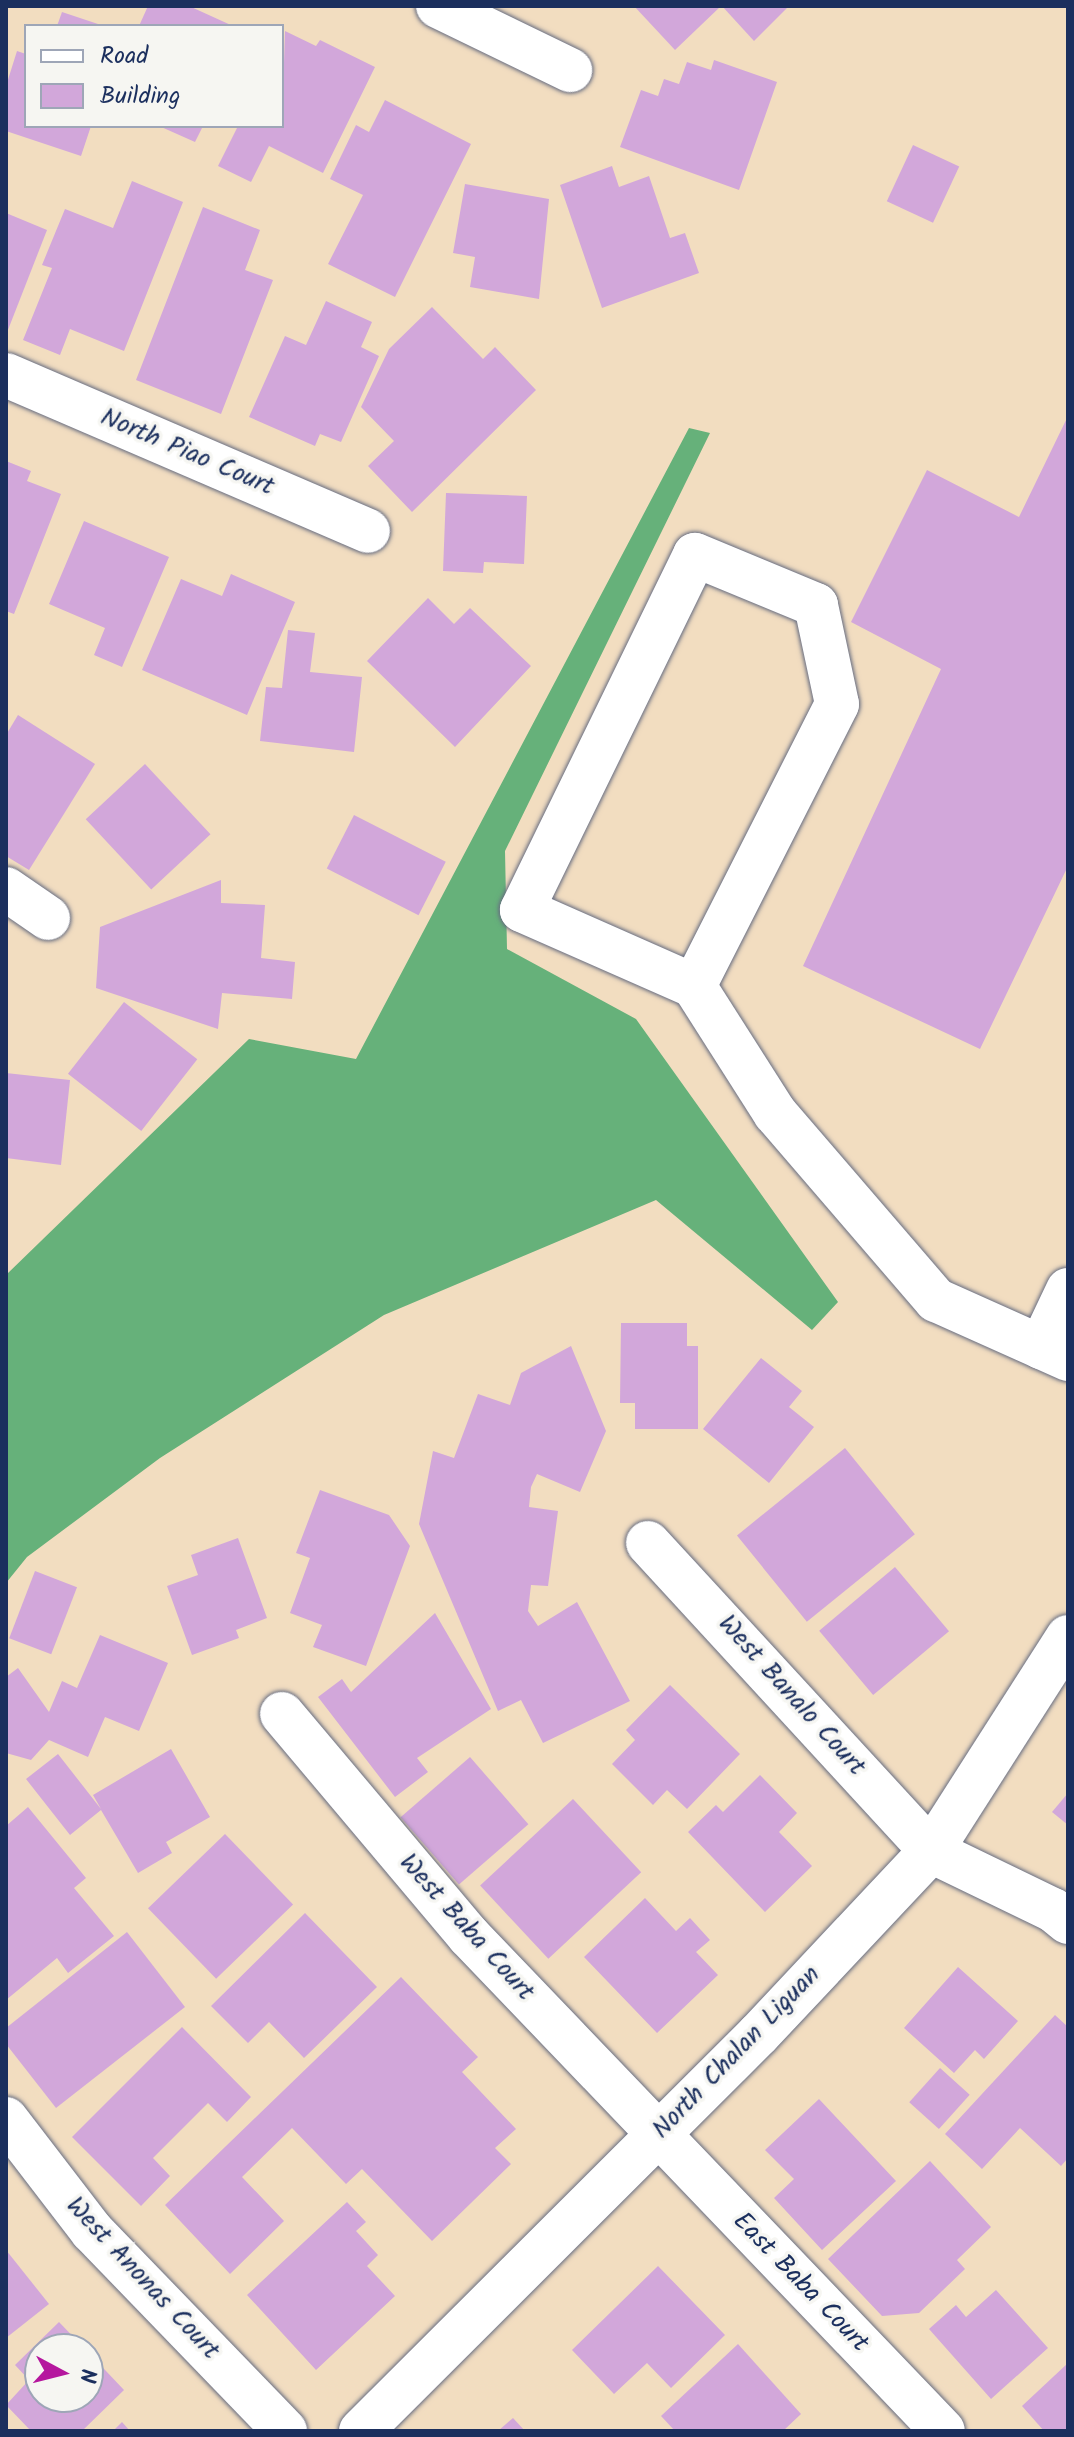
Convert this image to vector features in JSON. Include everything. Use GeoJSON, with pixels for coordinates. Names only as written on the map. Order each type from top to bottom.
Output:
{"type":"FeatureCollection","features":[{"type":"Feature","properties":{"kind":"street"},"geometry":{"type":"LineString","coordinates":[[438,6],[570,70]]}},
{"type":"Feature","properties":{"kind":"street","name":"North Piao Court"},"geometry":{"type":"LineString","coordinates":[[6,375],[368,531]]}},
{"type":"Feature","properties":{"kind":"street"},"geometry":{"type":"LineString","coordinates":[[694,986],[837,704],[816,605],[695,555],[522,910],[694,986],[775,1113],[936,1300],[1054,1353],[1068,1290]]}},
{"type":"Feature","properties":{"kind":"street"},"geometry":{"type":"LineString","coordinates":[[6,889],[48,918]]}},
{"type":"Feature","properties":{"kind":"street","name":"West Banalo Court"},"geometry":{"type":"LineString","coordinates":[[648,1543],[931,1851]]}},
{"type":"Feature","properties":{"kind":"street","name":"North Chalan Liguan"},"geometry":{"type":"LineString","coordinates":[[361,2431],[657,2135],[931,1851],[1068,1637]]}},
{"type":"Feature","properties":{"kind":"street","name":"West Baba Court"},"geometry":{"type":"LineString","coordinates":[[282,1714],[469,1936],[657,2135]]}},
{"type":"Feature","properties":{"kind":"street"},"geometry":{"type":"LineString","coordinates":[[931,1851],[1068,1922]]}},
{"type":"Feature","properties":{"kind":"street","name":"West Anonas Court"},"geometry":{"type":"LineString","coordinates":[[6,2119],[92,2231],[285,2431]]}},
{"type":"Feature","properties":{"kind":"street","name":"East Baba Court"},"geometry":{"type":"LineString","coordinates":[[657,2135],[943,2431]]}},
{"type":"Feature","properties":{"kind":"green space"},"geometry":{"type":"Polygon","coordinates":[[[689,428],[710,433],[505,851],[507,949],[636,1019],[838,1302],[812,1330],[656,1200],[384,1315],[160,1458],[27,1557],[6,1583],[6,1275],[249,1039],[356,1059],[689,428]]]}},
{"type":"Feature","properties":{"kind":"building"},"geometry":{"type":"Polygon","coordinates":[[[148,6],[189,6],[229,24],[140,24],[148,6]]]}},
{"type":"Feature","properties":{"kind":"building"},"geometry":{"type":"Polygon","coordinates":[[[634,6],[721,6],[675,50],[634,6]]]}},
{"type":"Feature","properties":{"kind":"building"},"geometry":{"type":"Polygon","coordinates":[[[722,6],[787,6],[788,7],[754,41],[722,6]]]}},
{"type":"Feature","properties":{"kind":"building"},"geometry":{"type":"Polygon","coordinates":[[[62,12],[98,24],[58,24],[62,12]]]}},
{"type":"Feature","properties":{"kind":"building"},"geometry":{"type":"Polygon","coordinates":[[[285,31],[316,46],[320,40],[375,67],[323,173],[269,146],[251,182],[218,166],[237,128],[284,128],[285,31]]]}},
{"type":"Feature","properties":{"kind":"building"},"geometry":{"type":"Polygon","coordinates":[[[17,51],[24,53],[24,128],[90,128],[81,156],[6,131],[6,86],[17,51]]]}},
{"type":"Feature","properties":{"kind":"building"},"geometry":{"type":"Polygon","coordinates":[[[714,60],[777,82],[739,190],[620,147],[641,90],[658,96],[664,79],[679,84],[687,62],[711,70],[714,60]]]}},
{"type":"Feature","properties":{"kind":"building"},"geometry":{"type":"Polygon","coordinates":[[[385,100],[471,144],[395,297],[328,264],[363,195],[330,179],[356,125],[369,132],[385,100]]]}},
{"type":"Feature","properties":{"kind":"building"},"geometry":{"type":"Polygon","coordinates":[[[164,128],[202,128],[195,142],[164,128]]]}},
{"type":"Feature","properties":{"kind":"building"},"geometry":{"type":"Polygon","coordinates":[[[913,145],[959,167],[933,223],[887,201],[913,145]]]}},
{"type":"Feature","properties":{"kind":"building"},"geometry":{"type":"Polygon","coordinates":[[[612,166],[619,187],[649,176],[670,238],[685,233],[699,273],[602,308],[560,185],[612,166]]]}},
{"type":"Feature","properties":{"kind":"building"},"geometry":{"type":"Polygon","coordinates":[[[132,181],[183,202],[124,351],[70,329],[60,355],[23,340],[52,268],[42,265],[65,209],[113,228],[132,181]]]}},
{"type":"Feature","properties":{"kind":"building"},"geometry":{"type":"Polygon","coordinates":[[[465,184],[549,199],[539,299],[470,287],[475,257],[453,253],[465,184]]]}},
{"type":"Feature","properties":{"kind":"building"},"geometry":{"type":"Polygon","coordinates":[[[203,207],[260,230],[245,270],[273,280],[221,414],[136,380],[203,207]]]}},
{"type":"Feature","properties":{"kind":"building"},"geometry":{"type":"Polygon","coordinates":[[[6,213],[47,230],[6,335],[6,213]]]}},
{"type":"Feature","properties":{"kind":"building"},"geometry":{"type":"Polygon","coordinates":[[[326,301],[372,322],[361,347],[379,356],[341,442],[320,434],[315,446],[249,417],[285,336],[306,345],[326,301]]]}},
{"type":"Feature","properties":{"kind":"building"},"geometry":{"type":"Polygon","coordinates":[[[432,307],[483,359],[495,347],[536,390],[412,512],[368,466],[394,441],[361,407],[389,349],[432,307]]]}},
{"type":"Feature","properties":{"kind":"building"},"geometry":{"type":"Polygon","coordinates":[[[1068,416],[1068,866],[980,1049],[803,966],[941,669],[851,622],[927,470],[1019,517],[1068,416]]]}},
{"type":"Feature","properties":{"kind":"building"},"geometry":{"type":"Polygon","coordinates":[[[6,461],[31,471],[27,481],[61,494],[14,614],[6,611],[6,461]]]}},
{"type":"Feature","properties":{"kind":"building"},"geometry":{"type":"Polygon","coordinates":[[[446,493],[527,496],[524,564],[484,562],[483,573],[443,571],[446,493]]]}},
{"type":"Feature","properties":{"kind":"building"},"geometry":{"type":"Polygon","coordinates":[[[84,521],[169,557],[122,667],[94,655],[105,628],[49,604],[84,521]]]}},
{"type":"Feature","properties":{"kind":"building"},"geometry":{"type":"Polygon","coordinates":[[[231,574],[295,602],[247,715],[142,670],[181,579],[222,596],[231,574]]]}},
{"type":"Feature","properties":{"kind":"building"},"geometry":{"type":"Polygon","coordinates":[[[428,598],[454,624],[470,608],[531,666],[455,747],[367,661],[428,598]]]}},
{"type":"Feature","properties":{"kind":"building"},"geometry":{"type":"Polygon","coordinates":[[[288,630],[315,633],[310,672],[362,677],[354,752],[260,741],[266,687],[282,688],[288,630]]]}},
{"type":"Feature","properties":{"kind":"building"},"geometry":{"type":"Polygon","coordinates":[[[18,715],[95,764],[29,870],[6,856],[6,735],[18,715]]]}},
{"type":"Feature","properties":{"kind":"building"},"geometry":{"type":"Polygon","coordinates":[[[145,764],[210,834],[151,889],[86,819],[145,764]]]}},
{"type":"Feature","properties":{"kind":"building"},"geometry":{"type":"Polygon","coordinates":[[[354,815],[446,862],[419,915],[327,868],[354,815]]]}},
{"type":"Feature","properties":{"kind":"building"},"geometry":{"type":"Polygon","coordinates":[[[221,880],[221,903],[265,905],[261,958],[295,962],[292,999],[222,993],[218,1029],[96,988],[100,927],[221,880]]]}},
{"type":"Feature","properties":{"kind":"building"},"geometry":{"type":"Polygon","coordinates":[[[124,1002],[197,1059],[141,1131],[68,1074],[124,1002]]]}},
{"type":"Feature","properties":{"kind":"building"},"geometry":{"type":"Polygon","coordinates":[[[6,1073],[70,1080],[61,1165],[6,1158],[6,1073]]]}},
{"type":"Feature","properties":{"kind":"building"},"geometry":{"type":"Polygon","coordinates":[[[621,1323],[687,1323],[687,1346],[698,1346],[698,1429],[635,1429],[635,1403],[620,1403],[621,1323]]]}},
{"type":"Feature","properties":{"kind":"building"},"geometry":{"type":"Polygon","coordinates":[[[571,1346],[606,1431],[580,1492],[537,1474],[531,1487],[529,1507],[558,1511],[548,1586],[531,1585],[528,1611],[538,1626],[577,1602],[630,1701],[543,1743],[521,1700],[498,1711],[419,1524],[433,1451],[454,1458],[478,1394],[510,1405],[521,1373],[571,1346]]]}},
{"type":"Feature","properties":{"kind":"building"},"geometry":{"type":"Polygon","coordinates":[[[761,1358],[802,1391],[789,1407],[814,1427],[769,1483],[703,1429],[761,1358]]]}},
{"type":"Feature","properties":{"kind":"building"},"geometry":{"type":"Polygon","coordinates":[[[845,1448],[915,1534],[807,1622],[737,1535],[845,1448]]]}},
{"type":"Feature","properties":{"kind":"building"},"geometry":{"type":"Polygon","coordinates":[[[320,1490],[389,1515],[410,1546],[366,1666],[313,1647],[322,1625],[290,1613],[310,1558],[296,1553],[320,1490]]]}},
{"type":"Feature","properties":{"kind":"building"},"geometry":{"type":"Polygon","coordinates":[[[238,1538],[267,1618],[236,1630],[239,1638],[192,1655],[167,1586],[198,1575],[191,1555],[238,1538]]]}},
{"type":"Feature","properties":{"kind":"building"},"geometry":{"type":"Polygon","coordinates":[[[895,1567],[949,1631],[873,1695],[819,1631],[895,1567]]]}},
{"type":"Feature","properties":{"kind":"building"},"geometry":{"type":"Polygon","coordinates":[[[35,1571],[77,1587],[51,1654],[9,1638],[35,1571]]]}},
{"type":"Feature","properties":{"kind":"building"},"geometry":{"type":"Polygon","coordinates":[[[435,1613],[491,1709],[417,1758],[428,1772],[395,1797],[318,1697],[342,1679],[351,1692],[435,1613]]]}},
{"type":"Feature","properties":{"kind":"building"},"geometry":{"type":"Polygon","coordinates":[[[100,1635],[168,1663],[139,1731],[105,1717],[88,1757],[49,1740],[31,1760],[6,1753],[6,1677],[18,1668],[49,1712],[62,1681],[77,1688],[100,1635]]]}},
{"type":"Feature","properties":{"kind":"building"},"geometry":{"type":"Polygon","coordinates":[[[670,1685],[740,1754],[687,1809],[667,1790],[653,1805],[612,1764],[635,1740],[626,1730],[670,1685]]]}},
{"type":"Feature","properties":{"kind":"building"},"geometry":{"type":"Polygon","coordinates":[[[171,1749],[210,1817],[166,1842],[172,1853],[138,1873],[101,1810],[70,1835],[26,1779],[58,1754],[101,1809],[93,1795],[171,1749]]]}},
{"type":"Feature","properties":{"kind":"building"},"geometry":{"type":"Polygon","coordinates":[[[470,1757],[528,1824],[459,1885],[401,1817],[470,1757]]]}},
{"type":"Feature","properties":{"kind":"building"},"geometry":{"type":"Polygon","coordinates":[[[760,1775],[797,1813],[779,1832],[812,1866],[765,1912],[688,1832],[716,1805],[723,1812],[760,1775]]]}},
{"type":"Feature","properties":{"kind":"building"},"geometry":{"type":"Polygon","coordinates":[[[1068,1793],[1068,1825],[1052,1812],[1068,1793]]]}},
{"type":"Feature","properties":{"kind":"building"},"geometry":{"type":"Polygon","coordinates":[[[573,1799],[641,1872],[548,1959],[480,1886],[573,1799]]]}},
{"type":"Feature","properties":{"kind":"building"},"geometry":{"type":"Polygon","coordinates":[[[28,1807],[86,1878],[74,1888],[114,1936],[68,1973],[57,1958],[6,2000],[6,1826],[28,1807]]]}},
{"type":"Feature","properties":{"kind":"building"},"geometry":{"type":"Polygon","coordinates":[[[225,1834],[293,1904],[216,1979],[148,1908],[225,1834]]]}},
{"type":"Feature","properties":{"kind":"building"},"geometry":{"type":"Polygon","coordinates":[[[645,1898],[676,1931],[690,1918],[710,1940],[696,1952],[718,1975],[657,2033],[584,1957],[645,1898]]]}},
{"type":"Feature","properties":{"kind":"building"},"geometry":{"type":"Polygon","coordinates":[[[305,1913],[377,1987],[304,2058],[269,2022],[248,2043],[211,2006],[305,1913]]]}},
{"type":"Feature","properties":{"kind":"building"},"geometry":{"type":"Polygon","coordinates":[[[127,1932],[185,2007],[56,2108],[6,2044],[6,2028],[127,1932]]]}},
{"type":"Feature","properties":{"kind":"building"},"geometry":{"type":"Polygon","coordinates":[[[958,1967],[1018,2021],[984,2059],[975,2050],[954,2073],[904,2028],[958,1967]]]}},
{"type":"Feature","properties":{"kind":"building"},"geometry":{"type":"Polygon","coordinates":[[[401,1977],[478,2057],[462,2072],[516,2129],[495,2148],[511,2164],[432,2241],[362,2169],[346,2184],[292,2128],[242,2177],[284,2221],[230,2274],[165,2205],[401,1977]]]}},
{"type":"Feature","properties":{"kind":"building"},"geometry":{"type":"Polygon","coordinates":[[[1055,2015],[1068,2027],[1068,2158],[1061,2166],[1020,2128],[982,2169],[945,2134],[1055,2015]]]}},
{"type":"Feature","properties":{"kind":"building"},"geometry":{"type":"Polygon","coordinates":[[[182,2027],[251,2097],[227,2122],[208,2103],[153,2158],[170,2176],[141,2206],[72,2137],[182,2027]]]}},
{"type":"Feature","properties":{"kind":"building"},"geometry":{"type":"Polygon","coordinates":[[[940,2068],[970,2095],[939,2129],[909,2102],[940,2068]]]}},
{"type":"Feature","properties":{"kind":"building"},"geometry":{"type":"Polygon","coordinates":[[[819,2099],[896,2181],[822,2250],[774,2198],[794,2179],[765,2150],[819,2099]]]}},
{"type":"Feature","properties":{"kind":"building"},"geometry":{"type":"Polygon","coordinates":[[[930,2161],[991,2227],[957,2260],[965,2269],[919,2313],[882,2316],[828,2259],[930,2161]]]}},
{"type":"Feature","properties":{"kind":"building"},"geometry":{"type":"Polygon","coordinates":[[[347,2202],[366,2222],[356,2231],[378,2255],[367,2266],[395,2296],[316,2370],[247,2295],[347,2202]]]}},
{"type":"Feature","properties":{"kind":"building"},"geometry":{"type":"Polygon","coordinates":[[[6,2250],[49,2304],[6,2338],[6,2250]]]}},
{"type":"Feature","properties":{"kind":"building"},"geometry":{"type":"Polygon","coordinates":[[[658,2266],[725,2335],[671,2388],[647,2363],[614,2394],[572,2350],[658,2266]]]}},
{"type":"Feature","properties":{"kind":"building"},"geometry":{"type":"Polygon","coordinates":[[[996,2290],[1048,2348],[991,2399],[929,2329],[956,2305],[966,2317],[996,2290]]]}},
{"type":"Feature","properties":{"kind":"building"},"geometry":{"type":"Polygon","coordinates":[[[59,2322],[70,2333],[48,2333],[59,2322]]]}},
{"type":"Feature","properties":{"kind":"building"},"geometry":{"type":"Polygon","coordinates":[[[738,2344],[801,2414],[783,2431],[675,2431],[661,2416],[738,2344]]]}},
{"type":"Feature","properties":{"kind":"building"},"geometry":{"type":"Polygon","coordinates":[[[24,2356],[24,2375],[15,2365],[24,2356]]]}},
{"type":"Feature","properties":{"kind":"building"},"geometry":{"type":"Polygon","coordinates":[[[1068,2363],[1068,2431],[1044,2431],[1022,2406],[1068,2363]]]}},
{"type":"Feature","properties":{"kind":"building"},"geometry":{"type":"Polygon","coordinates":[[[104,2369],[124,2390],[104,2410],[104,2369]]]}},
{"type":"Feature","properties":{"kind":"building"},"geometry":{"type":"Polygon","coordinates":[[[24,2385],[24,2413],[100,2413],[82,2431],[31,2431],[6,2405],[24,2385]]]}},
{"type":"Feature","properties":{"kind":"building"},"geometry":{"type":"Polygon","coordinates":[[[513,2418],[525,2431],[498,2431],[513,2418]]]}},
{"type":"Feature","properties":{"kind":"building"},"geometry":{"type":"Polygon","coordinates":[[[122,2422],[130,2431],[113,2431],[122,2422]]]}}]}
